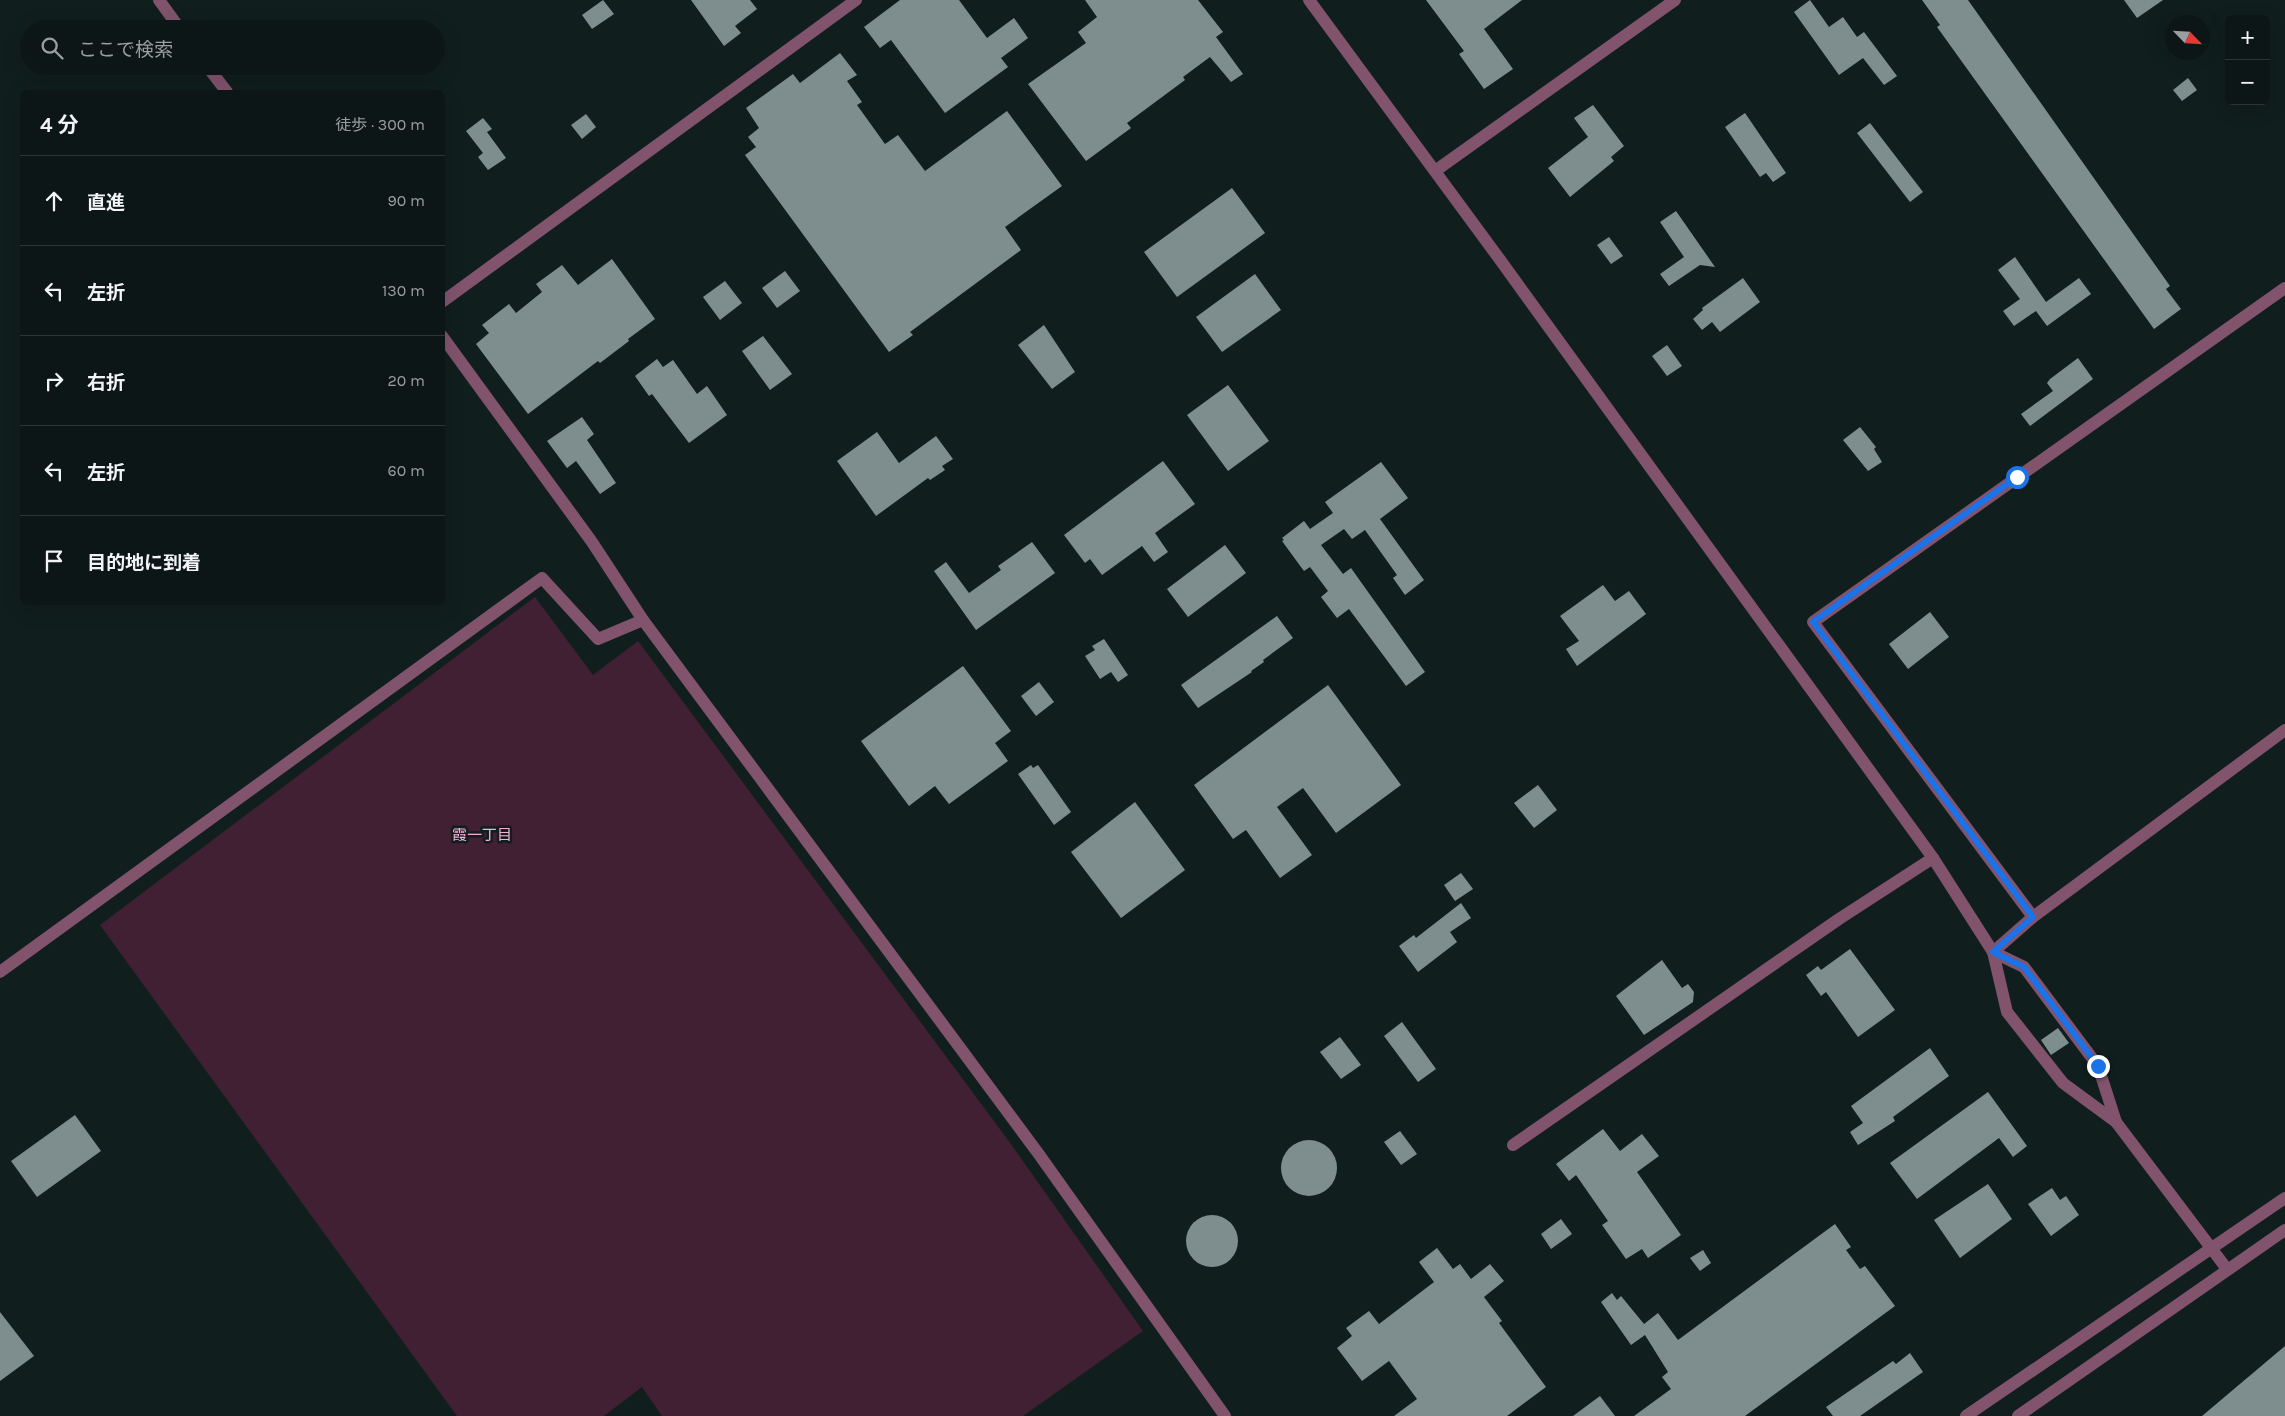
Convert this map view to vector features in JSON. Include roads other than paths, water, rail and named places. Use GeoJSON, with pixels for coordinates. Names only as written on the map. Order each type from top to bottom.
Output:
{"type":"FeatureCollection","features":[{"type":"Feature","properties":{"kind":"street"},"geometry":{"type":"LineString","coordinates":[[159,0],[173,20]]}},
{"type":"Feature","properties":{"kind":"street"},"geometry":{"type":"LineString","coordinates":[[445,300],[856,0]]}},
{"type":"Feature","properties":{"kind":"street"},"geometry":{"type":"LineString","coordinates":[[1309,0],[1436,171],[1932,858],[1993,952],[2007,1012],[2063,1083],[2116,1122],[2227,1269]]}},
{"type":"Feature","properties":{"kind":"street"},"geometry":{"type":"LineString","coordinates":[[1436,171],[1675,0]]}},
{"type":"Feature","properties":{"kind":"street"},"geometry":{"type":"LineString","coordinates":[[214,75],[225,90]]}},
{"type":"Feature","properties":{"kind":"street"},"geometry":{"type":"LineString","coordinates":[[2033,917],[1813,622],[2285,288]]}},
{"type":"Feature","properties":{"kind":"street"},"geometry":{"type":"LineString","coordinates":[[445,340],[592,542],[643,620],[1038,1153],[1226,1416]]}},
{"type":"Feature","properties":{"kind":"street"},"geometry":{"type":"LineString","coordinates":[[0,972],[542,578],[598,639],[643,620]]}},
{"type":"Feature","properties":{"kind":"street"},"geometry":{"type":"LineString","coordinates":[[1993,952],[2033,917],[2285,730]]}},
{"type":"Feature","properties":{"kind":"street"},"geometry":{"type":"LineString","coordinates":[[1513,1145],[1831,925],[1932,858]]}},
{"type":"Feature","properties":{"kind":"street"},"geometry":{"type":"LineString","coordinates":[[1993,952],[2024,967],[2098,1066],[2116,1122]]}},
{"type":"Feature","properties":{"kind":"street"},"geometry":{"type":"LineString","coordinates":[[1966,1416],[2285,1198]]}},
{"type":"Feature","properties":{"kind":"street"},"geometry":{"type":"LineString","coordinates":[[2018,1416],[2285,1230]]}},
{"type":"Feature","properties":{"kind":"district","name":"霞一丁目"},"geometry":{"type":"Point","coordinates":[482,835]}}]}
